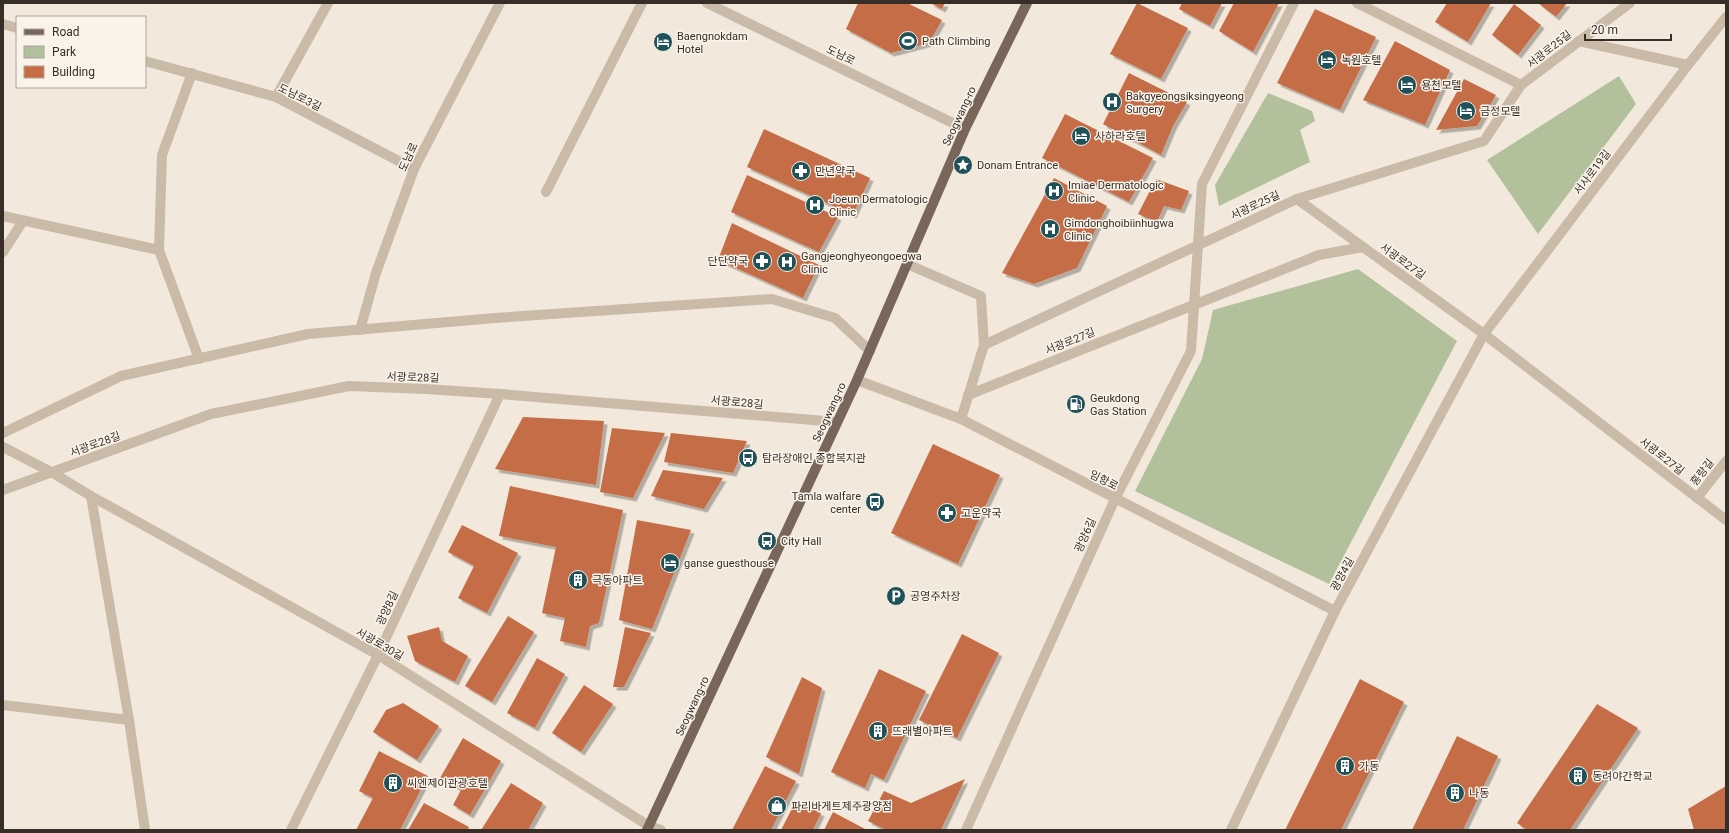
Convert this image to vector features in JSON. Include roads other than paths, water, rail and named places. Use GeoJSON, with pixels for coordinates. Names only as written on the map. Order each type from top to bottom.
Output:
{"type":"FeatureCollection","features":[{"type":"Feature","properties":{"kind":"main road","name":"Seogwang-ro"},"geometry":{"type":"LineString","coordinates":[[648,828],[857,380],[965,129],[1027,3]]}},
{"type":"Feature","properties":{"kind":"street"},"geometry":{"type":"LineString","coordinates":[[276,98],[328,3]]}},
{"type":"Feature","properties":{"kind":"street","name":"도남로"},"geometry":{"type":"LineString","coordinates":[[360,330],[376,273],[414,169],[500,3]]}},
{"type":"Feature","properties":{"kind":"street"},"geometry":{"type":"LineString","coordinates":[[546,192],[642,3]]}},
{"type":"Feature","properties":{"kind":"street","name":"도남로"},"geometry":{"type":"LineString","coordinates":[[707,3],[965,129]]}},
{"type":"Feature","properties":{"kind":"street","name":"광양6길"},"geometry":{"type":"LineString","coordinates":[[966,830],[1115,499],[1191,351],[1202,184],[1294,3]]}},
{"type":"Feature","properties":{"kind":"street"},"geometry":{"type":"LineString","coordinates":[[1357,3],[1521,85]]}},
{"type":"Feature","properties":{"kind":"street","name":"서광로25길"},"geometry":{"type":"LineString","coordinates":[[984,345],[1297,199],[1484,141],[1521,85],[1630,3]]}},
{"type":"Feature","properties":{"kind":"street"},"geometry":{"type":"LineString","coordinates":[[3,24],[16,28]]}},
{"type":"Feature","properties":{"kind":"street","name":"서사로19길"},"geometry":{"type":"LineString","coordinates":[[1484,334],[1688,65],[1724,24]]}},
{"type":"Feature","properties":{"kind":"street"},"geometry":{"type":"LineString","coordinates":[[1579,41],[1688,65]]}},
{"type":"Feature","properties":{"kind":"street","name":"도남로3길"},"geometry":{"type":"LineString","coordinates":[[146,61],[192,73],[276,98],[414,169]]}},
{"type":"Feature","properties":{"kind":"street"},"geometry":{"type":"LineString","coordinates":[[192,73],[162,155],[159,250],[199,359]]}},
{"type":"Feature","properties":{"kind":"street"},"geometry":{"type":"LineString","coordinates":[[1297,199],[1363,247]]}},
{"type":"Feature","properties":{"kind":"street"},"geometry":{"type":"LineString","coordinates":[[3,216],[159,250]]}},
{"type":"Feature","properties":{"kind":"street"},"geometry":{"type":"LineString","coordinates":[[3,252],[23,220]]}},
{"type":"Feature","properties":{"kind":"street","name":"서광로27길"},"geometry":{"type":"LineString","coordinates":[[968,395],[1319,255],[1363,247],[1484,334],[1726,520]]}},
{"type":"Feature","properties":{"kind":"street"},"geometry":{"type":"LineString","coordinates":[[907,264],[982,296],[984,345],[961,419]]}},
{"type":"Feature","properties":{"kind":"street"},"geometry":{"type":"LineString","coordinates":[[3,433],[121,376],[308,334],[503,317],[772,299],[835,318],[870,351]]}},
{"type":"Feature","properties":{"kind":"street","name":"광양4길"},"geometry":{"type":"LineString","coordinates":[[1231,830],[1335,611],[1484,334]]}},
{"type":"Feature","properties":{"kind":"street","name":"임항로"},"geometry":{"type":"LineString","coordinates":[[857,380],[961,419],[1335,611]]}},
{"type":"Feature","properties":{"kind":"street","name":"서광로28길"},"geometry":{"type":"LineString","coordinates":[[3,490],[211,414],[349,386],[500,394],[837,422]]}},
{"type":"Feature","properties":{"kind":"street","name":"광양8길"},"geometry":{"type":"LineString","coordinates":[[291,830],[378,655],[500,394]]}},
{"type":"Feature","properties":{"kind":"street","name":"서광로30길"},"geometry":{"type":"LineString","coordinates":[[3,447],[53,473],[91,496],[378,655],[648,828],[661,830]]}},
{"type":"Feature","properties":{"kind":"street","name":"홍랑길"},"geometry":{"type":"LineString","coordinates":[[1697,498],[1726,461]]}},
{"type":"Feature","properties":{"kind":"street"},"geometry":{"type":"LineString","coordinates":[[91,496],[129,720],[144,830]]}},
{"type":"Feature","properties":{"kind":"street"},"geometry":{"type":"LineString","coordinates":[[3,706],[129,720]]}},
{"type":"Feature","properties":{"kind":"place","name":"Path Climbing"},"geometry":{"type":"Point","coordinates":[908,41]}},
{"type":"Feature","properties":{"kind":"place","name":"Baengnokdam Hotel"},"geometry":{"type":"Point","coordinates":[663,42]}},
{"type":"Feature","properties":{"kind":"place","name":"녹원호텔"},"geometry":{"type":"Point","coordinates":[1327,60]}},
{"type":"Feature","properties":{"kind":"place","name":"용천모텔"},"geometry":{"type":"Point","coordinates":[1407,85]}},
{"type":"Feature","properties":{"kind":"place","name":"Bakgyeongsiksingyeong Surgery"},"geometry":{"type":"Point","coordinates":[1112,102]}},
{"type":"Feature","properties":{"kind":"place","name":"금정모텔"},"geometry":{"type":"Point","coordinates":[1466,111]}},
{"type":"Feature","properties":{"kind":"place","name":"사하라호텔"},"geometry":{"type":"Point","coordinates":[1081,136]}},
{"type":"Feature","properties":{"kind":"place","name":"Donam Entrance"},"geometry":{"type":"Point","coordinates":[963,165]}},
{"type":"Feature","properties":{"kind":"place","name":"만년약국"},"geometry":{"type":"Point","coordinates":[801,171]}},
{"type":"Feature","properties":{"kind":"place","name":"Imiae Dermatologic Clinic"},"geometry":{"type":"Point","coordinates":[1054,191]}},
{"type":"Feature","properties":{"kind":"place","name":"Joeun Dermatologic Clinic"},"geometry":{"type":"Point","coordinates":[815,205]}},
{"type":"Feature","properties":{"kind":"place","name":"Gimdonghoibiinhugwa Clinic"},"geometry":{"type":"Point","coordinates":[1050,229]}},
{"type":"Feature","properties":{"kind":"place","name":"단단약국"},"geometry":{"type":"Point","coordinates":[762,261]}},
{"type":"Feature","properties":{"kind":"place","name":"Gangjeonghyeongoegwa Clinic"},"geometry":{"type":"Point","coordinates":[787,262]}},
{"type":"Feature","properties":{"kind":"place","name":"Geukdong Gas Station"},"geometry":{"type":"Point","coordinates":[1076,404]}},
{"type":"Feature","properties":{"kind":"place","name":"탐라장애인 종합복지관"},"geometry":{"type":"Point","coordinates":[748,458]}},
{"type":"Feature","properties":{"kind":"place","name":"Tamla walfare center"},"geometry":{"type":"Point","coordinates":[875,502]}},
{"type":"Feature","properties":{"kind":"place","name":"고운약국"},"geometry":{"type":"Point","coordinates":[947,513]}},
{"type":"Feature","properties":{"kind":"place","name":"City Hall"},"geometry":{"type":"Point","coordinates":[767,541]}},
{"type":"Feature","properties":{"kind":"place","name":"ganse guesthouse"},"geometry":{"type":"Point","coordinates":[670,563]}},
{"type":"Feature","properties":{"kind":"place","name":"극동아파트"},"geometry":{"type":"Point","coordinates":[578,580]}},
{"type":"Feature","properties":{"kind":"place","name":"공영주차장"},"geometry":{"type":"Point","coordinates":[896,596]}},
{"type":"Feature","properties":{"kind":"place","name":"뜨래별아파트"},"geometry":{"type":"Point","coordinates":[878,731]}},
{"type":"Feature","properties":{"kind":"place","name":"가동"},"geometry":{"type":"Point","coordinates":[1345,766]}},
{"type":"Feature","properties":{"kind":"place","name":"동려야간학교"},"geometry":{"type":"Point","coordinates":[1578,776]}},
{"type":"Feature","properties":{"kind":"place","name":"씨엔제이관광호텔"},"geometry":{"type":"Point","coordinates":[393,783]}},
{"type":"Feature","properties":{"kind":"place","name":"나동"},"geometry":{"type":"Point","coordinates":[1455,793]}},
{"type":"Feature","properties":{"kind":"place","name":"파리바게트제주광양점"},"geometry":{"type":"Point","coordinates":[777,806]}}]}
